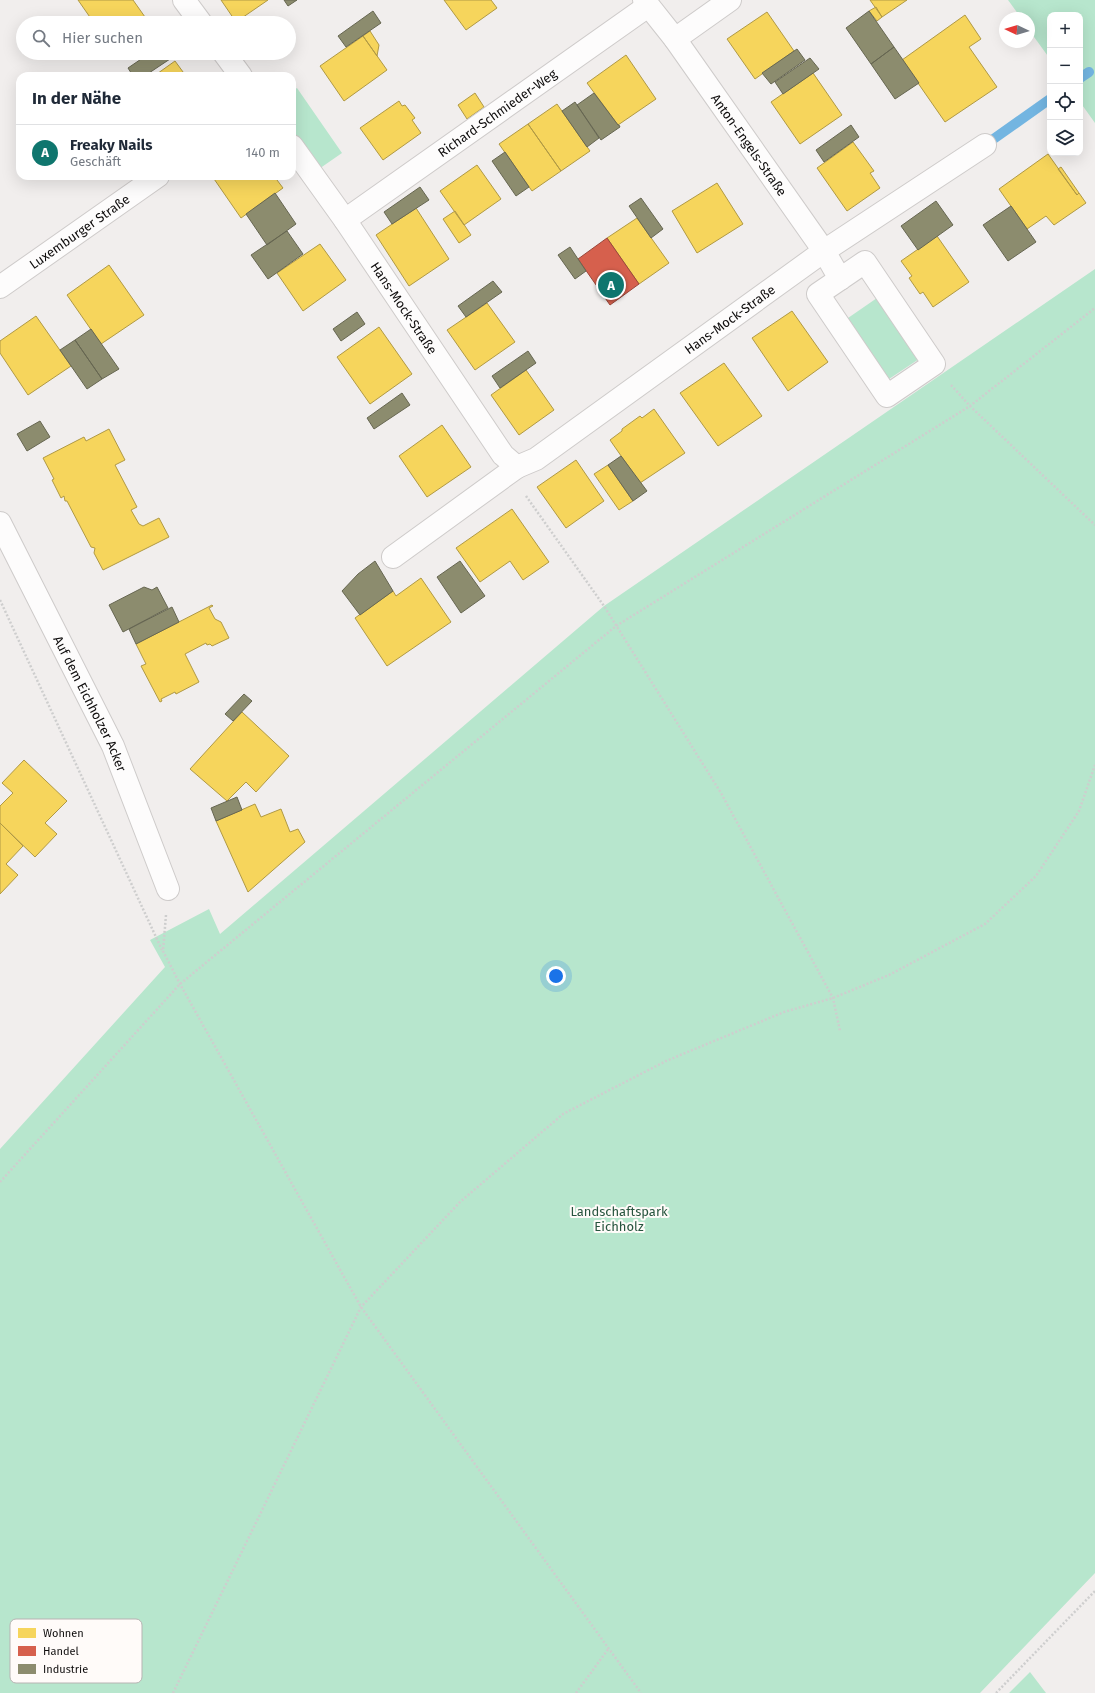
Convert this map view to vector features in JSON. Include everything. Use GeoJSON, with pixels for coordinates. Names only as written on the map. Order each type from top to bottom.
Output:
{"type":"FeatureCollection","features":[{"type":"Feature","properties":{"kind":"street"},"geometry":{"type":"LineString","coordinates":[[184,0],[196,16]]}},
{"type":"Feature","properties":{"kind":"street"},"geometry":{"type":"LineString","coordinates":[[675,39],[730,0]]}},
{"type":"Feature","properties":{"kind":"street","name":"Anton-Engels-Straße"},"geometry":{"type":"LineString","coordinates":[[646,3],[675,39],[824,251],[840,279]]}},
{"type":"Feature","properties":{"kind":"street","name":"Richard-Schmieder-Weg"},"geometry":{"type":"LineString","coordinates":[[345,220],[646,3]]}},
{"type":"Feature","properties":{"kind":"street"},"geometry":{"type":"LineString","coordinates":[[229,60],[238,72]]}},
{"type":"Feature","properties":{"kind":"street"},"geometry":{"type":"LineString","coordinates":[[824,251],[985,145]]}},
{"type":"Feature","properties":{"kind":"street","name":"Hans-Mock-Straße"},"geometry":{"type":"LineString","coordinates":[[296,152],[345,220],[503,455],[517,467]]}},
{"type":"Feature","properties":{"kind":"street","name":"Luxemburger Straße"},"geometry":{"type":"LineString","coordinates":[[0,287],[152,180]]}},
{"type":"Feature","properties":{"kind":"street","name":"Hans-Mock-Straße"},"geometry":{"type":"LineString","coordinates":[[393,557],[517,467],[536,459],[824,251]]}},
{"type":"Feature","properties":{"kind":"street"},"geometry":{"type":"LineString","coordinates":[[865,262],[934,364],[886,396],[818,294],[840,279],[865,262]]}},
{"type":"Feature","properties":{"kind":"street","name":"Auf dem Eichholzer Acker"},"geometry":{"type":"LineString","coordinates":[[0,523],[113,746],[168,889]]}},
{"type":"Feature","properties":{"kind":"path"},"geometry":{"type":"LineString","coordinates":[[0,1182],[180,984],[616,626],[970,406],[1095,308]]}},
{"type":"Feature","properties":{"kind":"path"},"geometry":{"type":"LineString","coordinates":[[950,383],[970,406],[1094,523]]}},
{"type":"Feature","properties":{"kind":"path"},"geometry":{"type":"LineString","coordinates":[[517,467],[520,488],[604,606],[721,793],[833,998],[840,1032]]}},
{"type":"Feature","properties":{"kind":"path"},"geometry":{"type":"LineString","coordinates":[[0,600],[163,951],[180,984],[362,1307],[641,1693]]}},
{"type":"Feature","properties":{"kind":"path"},"geometry":{"type":"LineString","coordinates":[[173,1693],[362,1307],[460,1202],[564,1114],[666,1062],[784,1012],[833,998],[889,975],[986,924],[1036,876],[1079,811],[1095,764]]}},
{"type":"Feature","properties":{"kind":"path"},"geometry":{"type":"LineString","coordinates":[[163,951],[168,889]]}},
{"type":"Feature","properties":{"kind":"path"},"geometry":{"type":"LineString","coordinates":[[996,1693],[1095,1591]]}},
{"type":"Feature","properties":{"kind":"path"},"geometry":{"type":"LineString","coordinates":[[576,1693],[609,1648]]}},
{"type":"Feature","properties":{"kind":"green space"},"geometry":{"type":"Polygon","coordinates":[[[1008,0],[1095,0],[1095,123],[1083,106],[1083,12],[1047,12],[1047,55],[1035,38],[1035,12],[1017,12],[1008,0]]]}},
{"type":"Feature","properties":{"kind":"green space"},"geometry":{"type":"Polygon","coordinates":[[[296,89],[342,153],[316,171],[296,142],[296,89]]]}},
{"type":"Feature","properties":{"kind":"green space","name":"Landschaftspark Eichholz"},"geometry":{"type":"Polygon","coordinates":[[[1095,269],[1095,1573],[980,1693],[0,1693],[0,1149],[165,967],[150,940],[209,909],[220,934],[604,606],[1095,269]]]}},
{"type":"Feature","properties":{"kind":"green space"},"geometry":{"type":"Polygon","coordinates":[[[877,298],[919,359],[889,379],[848,318],[877,298]]]}},
{"type":"Feature","properties":{"kind":"green space"},"geometry":{"type":"Polygon","coordinates":[[[1030,1672],[1046,1693],[1009,1693],[1030,1672]]]}},
{"type":"Feature","properties":{"kind":"building: Wohnen"},"geometry":{"type":"Polygon","coordinates":[[[78,0],[133,0],[144,16],[89,16],[78,0]]]}},
{"type":"Feature","properties":{"kind":"building: Wohnen"},"geometry":{"type":"Polygon","coordinates":[[[221,0],[268,0],[245,16],[232,16],[221,0]]]}},
{"type":"Feature","properties":{"kind":"building: Wohnen"},"geometry":{"type":"Polygon","coordinates":[[[444,0],[491,0],[497,8],[466,30],[444,0]]]}},
{"type":"Feature","properties":{"kind":"building: Wohnen"},"geometry":{"type":"Polygon","coordinates":[[[870,0],[907,0],[882,17],[870,0]]]}},
{"type":"Feature","properties":{"kind":"building: Wohnen"},"geometry":{"type":"Polygon","coordinates":[[[876,7],[882,17],[877,21],[869,11],[876,7]]]}},
{"type":"Feature","properties":{"kind":"building: Wohnen"},"geometry":{"type":"Polygon","coordinates":[[[767,12],[794,51],[755,79],[727,39],[767,12]]]}},
{"type":"Feature","properties":{"kind":"building: Wohnen"},"geometry":{"type":"Polygon","coordinates":[[[965,15],[981,39],[969,47],[997,87],[945,122],[902,60],[965,15]]]}},
{"type":"Feature","properties":{"kind":"building: Wohnen"},"geometry":{"type":"Polygon","coordinates":[[[370,31],[379,45],[377,56],[363,36],[370,31]]]}},
{"type":"Feature","properties":{"kind":"building: Wohnen"},"geometry":{"type":"Polygon","coordinates":[[[363,36],[387,70],[344,101],[320,66],[363,36]]]}},
{"type":"Feature","properties":{"kind":"building: Wohnen"},"geometry":{"type":"Polygon","coordinates":[[[626,55],[656,99],[618,125],[587,83],[626,55]]]}},
{"type":"Feature","properties":{"kind":"building: Wohnen"},"geometry":{"type":"Polygon","coordinates":[[[175,61],[183,72],[160,72],[175,61]]]}},
{"type":"Feature","properties":{"kind":"building: Wohnen"},"geometry":{"type":"Polygon","coordinates":[[[813,73],[842,115],[800,144],[771,102],[813,73]]]}},
{"type":"Feature","properties":{"kind":"building: Wohnen"},"geometry":{"type":"Polygon","coordinates":[[[475,93],[484,107],[467,119],[458,105],[475,93]]]}},
{"type":"Feature","properties":{"kind":"building: Wohnen"},"geometry":{"type":"Polygon","coordinates":[[[399,101],[402,106],[405,105],[415,118],[412,120],[421,133],[383,160],[360,128],[399,101]]]}},
{"type":"Feature","properties":{"kind":"building: Wohnen"},"geometry":{"type":"Polygon","coordinates":[[[557,104],[590,151],[561,171],[528,124],[557,104]]]}},
{"type":"Feature","properties":{"kind":"building: Wohnen"},"geometry":{"type":"Polygon","coordinates":[[[528,124],[561,171],[532,191],[499,144],[528,124]]]}},
{"type":"Feature","properties":{"kind":"building: Wohnen"},"geometry":{"type":"Polygon","coordinates":[[[853,142],[874,171],[870,173],[880,188],[847,211],[817,168],[853,142]]]}},
{"type":"Feature","properties":{"kind":"building: Wohnen"},"geometry":{"type":"Polygon","coordinates":[[[1047,155],[1077,195],[1079,193],[1086,203],[1054,225],[1046,216],[1027,229],[999,189],[1047,155]]]}},
{"type":"Feature","properties":{"kind":"building: Wohnen"},"geometry":{"type":"Polygon","coordinates":[[[477,165],[501,199],[464,225],[440,191],[477,165]]]}},
{"type":"Feature","properties":{"kind":"building: Wohnen"},"geometry":{"type":"Polygon","coordinates":[[[1061,167],[1079,193],[1077,195],[1058,169],[1061,167]]]}},
{"type":"Feature","properties":{"kind":"building: Wohnen"},"geometry":{"type":"Polygon","coordinates":[[[215,180],[277,180],[283,188],[241,218],[215,180]]]}},
{"type":"Feature","properties":{"kind":"building: Wohnen"},"geometry":{"type":"Polygon","coordinates":[[[717,183],[743,224],[697,253],[672,211],[717,183]]]}},
{"type":"Feature","properties":{"kind":"building: Wohnen"},"geometry":{"type":"Polygon","coordinates":[[[416,208],[449,259],[409,286],[376,235],[416,208]]]}},
{"type":"Feature","properties":{"kind":"building: Wohnen"},"geometry":{"type":"Polygon","coordinates":[[[455,211],[471,235],[459,243],[443,219],[455,211]]]}},
{"type":"Feature","properties":{"kind":"building: Wohnen"},"geometry":{"type":"Polygon","coordinates":[[[637,218],[669,263],[639,284],[607,238],[637,218]]]}},
{"type":"Feature","properties":{"kind":"building: Wohnen"},"geometry":{"type":"Polygon","coordinates":[[[937,236],[969,282],[933,307],[923,292],[920,294],[909,278],[912,276],[901,261],[937,236]]]}},
{"type":"Feature","properties":{"kind":"building: Wohnen"},"geometry":{"type":"Polygon","coordinates":[[[320,244],[346,280],[303,311],[277,273],[320,244]]]}},
{"type":"Feature","properties":{"kind":"building: Wohnen"},"geometry":{"type":"Polygon","coordinates":[[[109,265],[144,315],[101,344],[67,295],[109,265]]]}},
{"type":"Feature","properties":{"kind":"building: Wohnen"},"geometry":{"type":"Polygon","coordinates":[[[487,303],[515,342],[475,370],[447,330],[487,303]]]}},
{"type":"Feature","properties":{"kind":"building: Wohnen"},"geometry":{"type":"Polygon","coordinates":[[[792,311],[828,362],[788,391],[752,338],[792,311]]]}},
{"type":"Feature","properties":{"kind":"building: Wohnen"},"geometry":{"type":"Polygon","coordinates":[[[36,316],[71,366],[28,395],[0,353],[0,341],[36,316]]]}},
{"type":"Feature","properties":{"kind":"building: Wohnen"},"geometry":{"type":"Polygon","coordinates":[[[379,327],[412,374],[370,404],[337,357],[379,327]]]}},
{"type":"Feature","properties":{"kind":"building: Wohnen"},"geometry":{"type":"Polygon","coordinates":[[[724,363],[762,416],[718,446],[680,393],[724,363]]]}},
{"type":"Feature","properties":{"kind":"building: Wohnen"},"geometry":{"type":"Polygon","coordinates":[[[526,370],[554,410],[519,435],[491,395],[526,370]]]}},
{"type":"Feature","properties":{"kind":"building: Wohnen"},"geometry":{"type":"Polygon","coordinates":[[[654,409],[685,453],[640,483],[610,440],[640,416],[642,418],[654,409]]]}},
{"type":"Feature","properties":{"kind":"building: Wohnen"},"geometry":{"type":"Polygon","coordinates":[[[442,425],[471,467],[427,497],[399,456],[442,425]]]}},
{"type":"Feature","properties":{"kind":"building: Wohnen"},"geometry":{"type":"Polygon","coordinates":[[[109,429],[125,460],[115,465],[137,507],[131,510],[139,524],[143,526],[159,518],[169,537],[103,570],[94,553],[95,548],[91,547],[67,501],[65,501],[64,496],[61,498],[52,480],[54,479],[43,458],[84,437],[86,441],[109,429]]]}},
{"type":"Feature","properties":{"kind":"building: Wohnen"},"geometry":{"type":"Polygon","coordinates":[[[576,460],[604,501],[566,528],[537,487],[576,460]]]}},
{"type":"Feature","properties":{"kind":"building: Wohnen"},"geometry":{"type":"Polygon","coordinates":[[[608,465],[633,501],[619,510],[594,474],[608,465]]]}},
{"type":"Feature","properties":{"kind":"building: Wohnen"},"geometry":{"type":"Polygon","coordinates":[[[512,509],[549,562],[523,580],[510,561],[480,582],[456,548],[512,509]]]}},
{"type":"Feature","properties":{"kind":"building: Wohnen"},"geometry":{"type":"Polygon","coordinates":[[[421,578],[451,622],[387,666],[355,618],[393,591],[396,596],[421,578]]]}},
{"type":"Feature","properties":{"kind":"building: Wohnen"},"geometry":{"type":"Polygon","coordinates":[[[212,605],[213,606],[209,608],[215,619],[221,622],[229,638],[212,646],[210,644],[207,645],[206,643],[185,654],[199,682],[176,694],[175,692],[161,699],[162,701],[160,702],[141,666],[146,664],[136,644],[212,605]]]}},
{"type":"Feature","properties":{"kind":"building: Wohnen"},"geometry":{"type":"Polygon","coordinates":[[[242,712],[289,756],[256,792],[246,782],[227,801],[190,769],[242,712]]]}},
{"type":"Feature","properties":{"kind":"building: Wohnen"},"geometry":{"type":"Polygon","coordinates":[[[24,760],[67,801],[45,823],[57,834],[35,857],[0,823],[0,806],[13,793],[2,783],[24,760]]]}},
{"type":"Feature","properties":{"kind":"building: Wohnen"},"geometry":{"type":"Polygon","coordinates":[[[255,804],[261,817],[281,809],[290,832],[298,829],[305,842],[248,892],[216,821],[255,804]]]}},
{"type":"Feature","properties":{"kind":"building: Wohnen"},"geometry":{"type":"Polygon","coordinates":[[[0,823],[23,846],[6,864],[18,875],[0,894],[0,823]]]}},
{"type":"Feature","properties":{"kind":"building: Handel"},"geometry":{"type":"Polygon","coordinates":[[[607,238],[639,284],[610,305],[578,259],[607,238]]]}},
{"type":"Feature","properties":{"kind":"building: Industrie"},"geometry":{"type":"Polygon","coordinates":[[[284,0],[297,0],[288,6],[284,0]]]}},
{"type":"Feature","properties":{"kind":"building: Industrie"},"geometry":{"type":"Polygon","coordinates":[[[373,11],[381,23],[346,47],[338,36],[373,11]]]}},
{"type":"Feature","properties":{"kind":"building: Industrie"},"geometry":{"type":"Polygon","coordinates":[[[869,11],[894,47],[871,64],[846,28],[869,11]]]}},
{"type":"Feature","properties":{"kind":"building: Industrie"},"geometry":{"type":"Polygon","coordinates":[[[894,47],[919,83],[895,99],[871,64],[894,47]]]}},
{"type":"Feature","properties":{"kind":"building: Industrie"},"geometry":{"type":"Polygon","coordinates":[[[797,49],[805,60],[771,84],[762,73],[797,49]]]}},
{"type":"Feature","properties":{"kind":"building: Industrie"},"geometry":{"type":"Polygon","coordinates":[[[810,58],[819,69],[783,94],[775,82],[810,58]]]}},
{"type":"Feature","properties":{"kind":"building: Industrie"},"geometry":{"type":"Polygon","coordinates":[[[140,60],[168,60],[150,72],[130,72],[128,68],[140,60]]]}},
{"type":"Feature","properties":{"kind":"building: Industrie"},"geometry":{"type":"Polygon","coordinates":[[[594,93],[620,127],[601,140],[577,105],[594,93]]]}},
{"type":"Feature","properties":{"kind":"building: Industrie"},"geometry":{"type":"Polygon","coordinates":[[[575,102],[599,138],[587,147],[562,111],[575,102]]]}},
{"type":"Feature","properties":{"kind":"building: Industrie"},"geometry":{"type":"Polygon","coordinates":[[[851,125],[859,137],[824,162],[816,150],[851,125]]]}},
{"type":"Feature","properties":{"kind":"building: Industrie"},"geometry":{"type":"Polygon","coordinates":[[[505,152],[529,187],[516,196],[492,161],[505,152]]]}},
{"type":"Feature","properties":{"kind":"building: Industrie"},"geometry":{"type":"Polygon","coordinates":[[[420,187],[429,200],[392,224],[384,212],[420,187]]]}},
{"type":"Feature","properties":{"kind":"building: Industrie"},"geometry":{"type":"Polygon","coordinates":[[[275,193],[296,224],[267,245],[246,214],[275,193]]]}},
{"type":"Feature","properties":{"kind":"building: Industrie"},"geometry":{"type":"Polygon","coordinates":[[[641,198],[663,229],[651,238],[629,206],[641,198]]]}},
{"type":"Feature","properties":{"kind":"building: Industrie"},"geometry":{"type":"Polygon","coordinates":[[[936,201],[953,225],[918,250],[901,226],[936,201]]]}},
{"type":"Feature","properties":{"kind":"building: Industrie"},"geometry":{"type":"Polygon","coordinates":[[[1011,206],[1036,242],[1008,261],[983,225],[1011,206]]]}},
{"type":"Feature","properties":{"kind":"building: Industrie"},"geometry":{"type":"Polygon","coordinates":[[[287,231],[303,254],[268,279],[251,255],[287,231]]]}},
{"type":"Feature","properties":{"kind":"building: Industrie"},"geometry":{"type":"Polygon","coordinates":[[[570,247],[586,271],[575,279],[558,255],[570,247]]]}},
{"type":"Feature","properties":{"kind":"building: Industrie"},"geometry":{"type":"Polygon","coordinates":[[[493,281],[502,292],[466,317],[458,306],[493,281]]]}},
{"type":"Feature","properties":{"kind":"building: Industrie"},"geometry":{"type":"Polygon","coordinates":[[[357,312],[365,324],[341,341],[333,329],[357,312]]]}},
{"type":"Feature","properties":{"kind":"building: Industrie"},"geometry":{"type":"Polygon","coordinates":[[[91,329],[119,369],[102,379],[75,340],[91,329]]]}},
{"type":"Feature","properties":{"kind":"building: Industrie"},"geometry":{"type":"Polygon","coordinates":[[[75,340],[102,379],[87,389],[60,350],[75,340]]]}},
{"type":"Feature","properties":{"kind":"building: Industrie"},"geometry":{"type":"Polygon","coordinates":[[[528,351],[536,363],[500,388],[492,376],[528,351]]]}},
{"type":"Feature","properties":{"kind":"building: Industrie"},"geometry":{"type":"Polygon","coordinates":[[[402,393],[410,405],[374,429],[367,418],[402,393]]]}},
{"type":"Feature","properties":{"kind":"building: Industrie"},"geometry":{"type":"Polygon","coordinates":[[[40,421],[50,437],[27,451],[17,434],[40,421]]]}},
{"type":"Feature","properties":{"kind":"building: Industrie"},"geometry":{"type":"Polygon","coordinates":[[[621,456],[647,491],[633,501],[608,465],[621,456]]]}},
{"type":"Feature","properties":{"kind":"building: Industrie"},"geometry":{"type":"Polygon","coordinates":[[[375,561],[393,591],[360,615],[342,591],[358,574],[375,561]]]}},
{"type":"Feature","properties":{"kind":"building: Industrie"},"geometry":{"type":"Polygon","coordinates":[[[460,561],[485,596],[461,613],[437,577],[460,561]]]}},
{"type":"Feature","properties":{"kind":"building: Industrie"},"geometry":{"type":"Polygon","coordinates":[[[144,587],[152,590],[157,587],[168,608],[123,632],[109,605],[144,587]]]}},
{"type":"Feature","properties":{"kind":"building: Industrie"},"geometry":{"type":"Polygon","coordinates":[[[172,607],[179,622],[136,644],[129,629],[172,607]]]}},
{"type":"Feature","properties":{"kind":"building: Industrie"},"geometry":{"type":"Polygon","coordinates":[[[244,694],[252,701],[233,721],[225,714],[244,694]]]}},
{"type":"Feature","properties":{"kind":"building: Industrie"},"geometry":{"type":"Polygon","coordinates":[[[237,797],[242,810],[216,821],[211,808],[237,797]]]}},
{"type":"Feature","properties":{"kind":"waterway"},"geometry":{"type":"LineString","coordinates":[[1083,76],[1089,72]]}},
{"type":"Feature","properties":{"kind":"waterway"},"geometry":{"type":"LineString","coordinates":[[985,145],[1047,101]]}},
{"type":"Feature","properties":{"kind":"place","name":"Freaky Nails"},"geometry":{"type":"Point","coordinates":[611,285]}}]}
